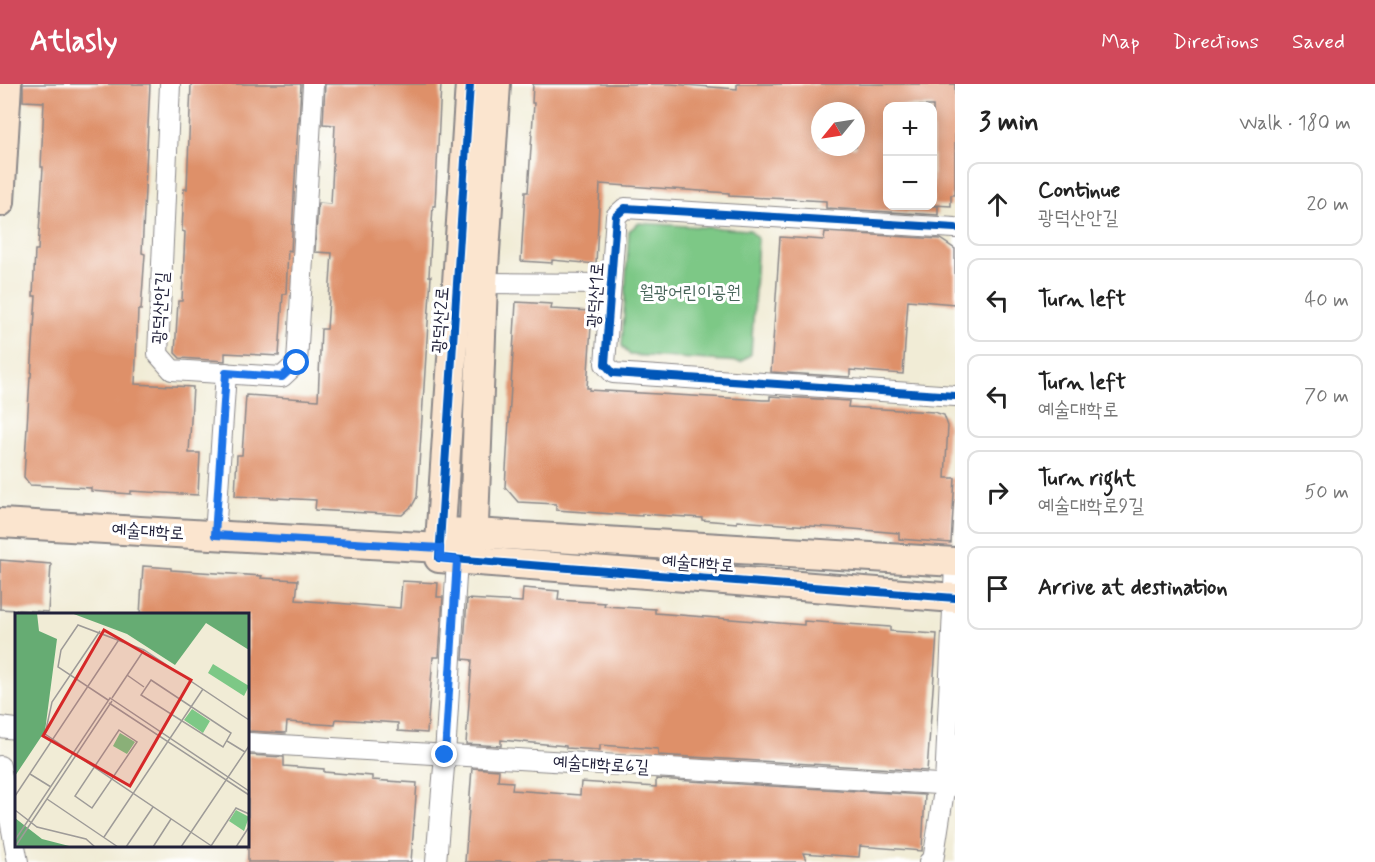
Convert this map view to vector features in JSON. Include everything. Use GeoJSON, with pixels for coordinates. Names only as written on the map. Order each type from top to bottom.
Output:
{"type":"FeatureCollection","features":[{"type":"Feature","properties":{"kind":"street"},"geometry":{"type":"LineString","coordinates":[[0,202],[7,84]]}},
{"type":"Feature","properties":{"kind":"street","name":"광덕산안길"},"geometry":{"type":"LineString","coordinates":[[170,84],[158,354],[172,370],[282,377],[297,363],[313,84]]}},
{"type":"Feature","properties":{"kind":"street","name":"광덕산2로"},"geometry":{"type":"LineString","coordinates":[[450,552],[470,84]]}},
{"type":"Feature","properties":{"kind":"street"},"geometry":{"type":"LineString","coordinates":[[436,862],[445,755],[450,552],[473,533],[483,283],[496,84]]}},
{"type":"Feature","properties":{"kind":"street","name":"광덕산1로"},"geometry":{"type":"LineString","coordinates":[[955,228],[625,208],[616,216],[605,364],[613,373],[955,396]]}},
{"type":"Feature","properties":{"kind":"street"},"geometry":{"type":"LineString","coordinates":[[483,283],[611,284]]}},
{"type":"Feature","properties":{"kind":"street"},"geometry":{"type":"LineString","coordinates":[[215,535],[226,373]]}},
{"type":"Feature","properties":{"kind":"street","name":"예술대학로"},"geometry":{"type":"LineString","coordinates":[[0,523],[215,535],[450,552],[954,598]]}},
{"type":"Feature","properties":{"kind":"street","name":"예술대학로"},"geometry":{"type":"LineString","coordinates":[[473,533],[955,564]]}},
{"type":"Feature","properties":{"kind":"street"},"geometry":{"type":"LineString","coordinates":[[929,862],[933,861],[950,785],[955,564]]}},
{"type":"Feature","properties":{"kind":"street"},"geometry":{"type":"LineString","coordinates":[[0,728],[15,729]]}},
{"type":"Feature","properties":{"kind":"street","name":"예술대학로6길"},"geometry":{"type":"LineString","coordinates":[[249,743],[950,785]]}},
{"type":"Feature","properties":{"kind":"street"},"geometry":{"type":"LineString","coordinates":[[0,766],[15,846]]}},
{"type":"Feature","properties":{"kind":"street"},"geometry":{"type":"LineString","coordinates":[[15,847],[18,862]]}},
{"type":"Feature","properties":{"kind":"green space","name":"월광어린이공원"},"geometry":{"type":"Polygon","coordinates":[[[639,223],[750,230],[758,239],[751,354],[741,362],[630,355],[622,346],[629,231],[639,223]]]}},
{"type":"Feature","properties":{"kind":"building"},"geometry":{"type":"Polygon","coordinates":[[[23,84],[150,84],[142,253],[145,254],[141,310],[138,310],[135,384],[193,387],[189,453],[200,453],[198,495],[131,491],[131,494],[91,491],[91,488],[30,485],[24,477],[36,296],[33,296],[35,250],[38,250],[43,167],[41,167],[44,102],[23,101],[23,84]]]}},
{"type":"Feature","properties":{"kind":"building"},"geometry":{"type":"Polygon","coordinates":[[[191,84],[301,84],[291,251],[288,250],[279,356],[225,353],[225,361],[180,358],[175,353],[178,301],[182,301],[185,232],[182,231],[184,189],[187,189],[191,84]]]}},
{"type":"Feature","properties":{"kind":"building"},"geometry":{"type":"Polygon","coordinates":[[[325,84],[441,84],[417,497],[412,506],[402,515],[315,510],[316,500],[235,496],[237,455],[242,455],[246,395],[318,400],[321,329],[327,329],[332,253],[315,252],[318,203],[331,204],[335,125],[323,124],[325,84]]]}},
{"type":"Feature","properties":{"kind":"building"},"geometry":{"type":"Polygon","coordinates":[[[533,84],[671,84],[737,89],[737,84],[955,84],[955,195],[951,195],[951,206],[937,205],[937,102],[883,102],[883,210],[937,210],[938,206],[938,215],[826,208],[826,201],[729,196],[729,193],[600,184],[596,264],[552,260],[552,263],[521,261],[534,103],[532,103],[533,84]]]}},
{"type":"Feature","properties":{"kind":"building"},"geometry":{"type":"Polygon","coordinates":[[[825,232],[940,239],[955,249],[955,304],[908,300],[903,374],[850,370],[850,377],[771,372],[780,237],[824,240],[825,232]]]}},
{"type":"Feature","properties":{"kind":"building"},"geometry":{"type":"Polygon","coordinates":[[[516,302],[552,304],[551,309],[592,311],[587,388],[590,388],[589,390],[763,400],[770,400],[770,396],[849,401],[848,407],[934,412],[944,415],[948,426],[945,478],[955,478],[951,543],[899,539],[899,533],[556,510],[556,504],[518,502],[505,487],[516,302]]]}},
{"type":"Feature","properties":{"kind":"building"},"geometry":{"type":"Polygon","coordinates":[[[0,560],[51,564],[48,612],[0,609],[0,560]]]}},
{"type":"Feature","properties":{"kind":"building"},"geometry":{"type":"Polygon","coordinates":[[[143,566],[298,580],[296,600],[400,608],[402,581],[438,583],[437,597],[443,597],[439,657],[433,657],[427,733],[398,731],[398,723],[336,719],[335,725],[287,722],[286,733],[249,731],[249,613],[140,613],[143,566]]]}},
{"type":"Feature","properties":{"kind":"building"},"geometry":{"type":"Polygon","coordinates":[[[523,588],[559,591],[558,600],[655,609],[655,613],[804,625],[804,621],[890,627],[890,631],[937,634],[927,771],[658,755],[658,749],[600,745],[600,750],[501,740],[501,746],[466,744],[472,660],[463,659],[467,599],[522,602],[523,588]]]}},
{"type":"Feature","properties":{"kind":"building"},"geometry":{"type":"Polygon","coordinates":[[[249,755],[284,757],[284,766],[372,776],[372,780],[417,783],[411,862],[248,862],[249,755]]]}},
{"type":"Feature","properties":{"kind":"building"},"geometry":{"type":"Polygon","coordinates":[[[472,768],[499,770],[498,781],[513,782],[512,790],[580,795],[581,782],[656,787],[656,779],[925,795],[922,851],[860,846],[859,857],[803,853],[807,862],[465,862],[472,768]]]}},
{"type":"Feature","properties":{"kind":"cycle path"},"geometry":{"type":"LineString","coordinates":[[470,84],[439,558],[955,598]]}},
{"type":"Feature","properties":{"kind":"cycle path"},"geometry":{"type":"LineString","coordinates":[[955,228],[625,208],[616,216],[605,364],[613,373],[955,396]]}},
{"type":"Feature","properties":{"kind":"route"},"geometry":{"type":"LineString","coordinates":[[297,363],[282,377],[226,373],[215,535],[440,548],[440,558],[457,560],[445,755]]}}]}
